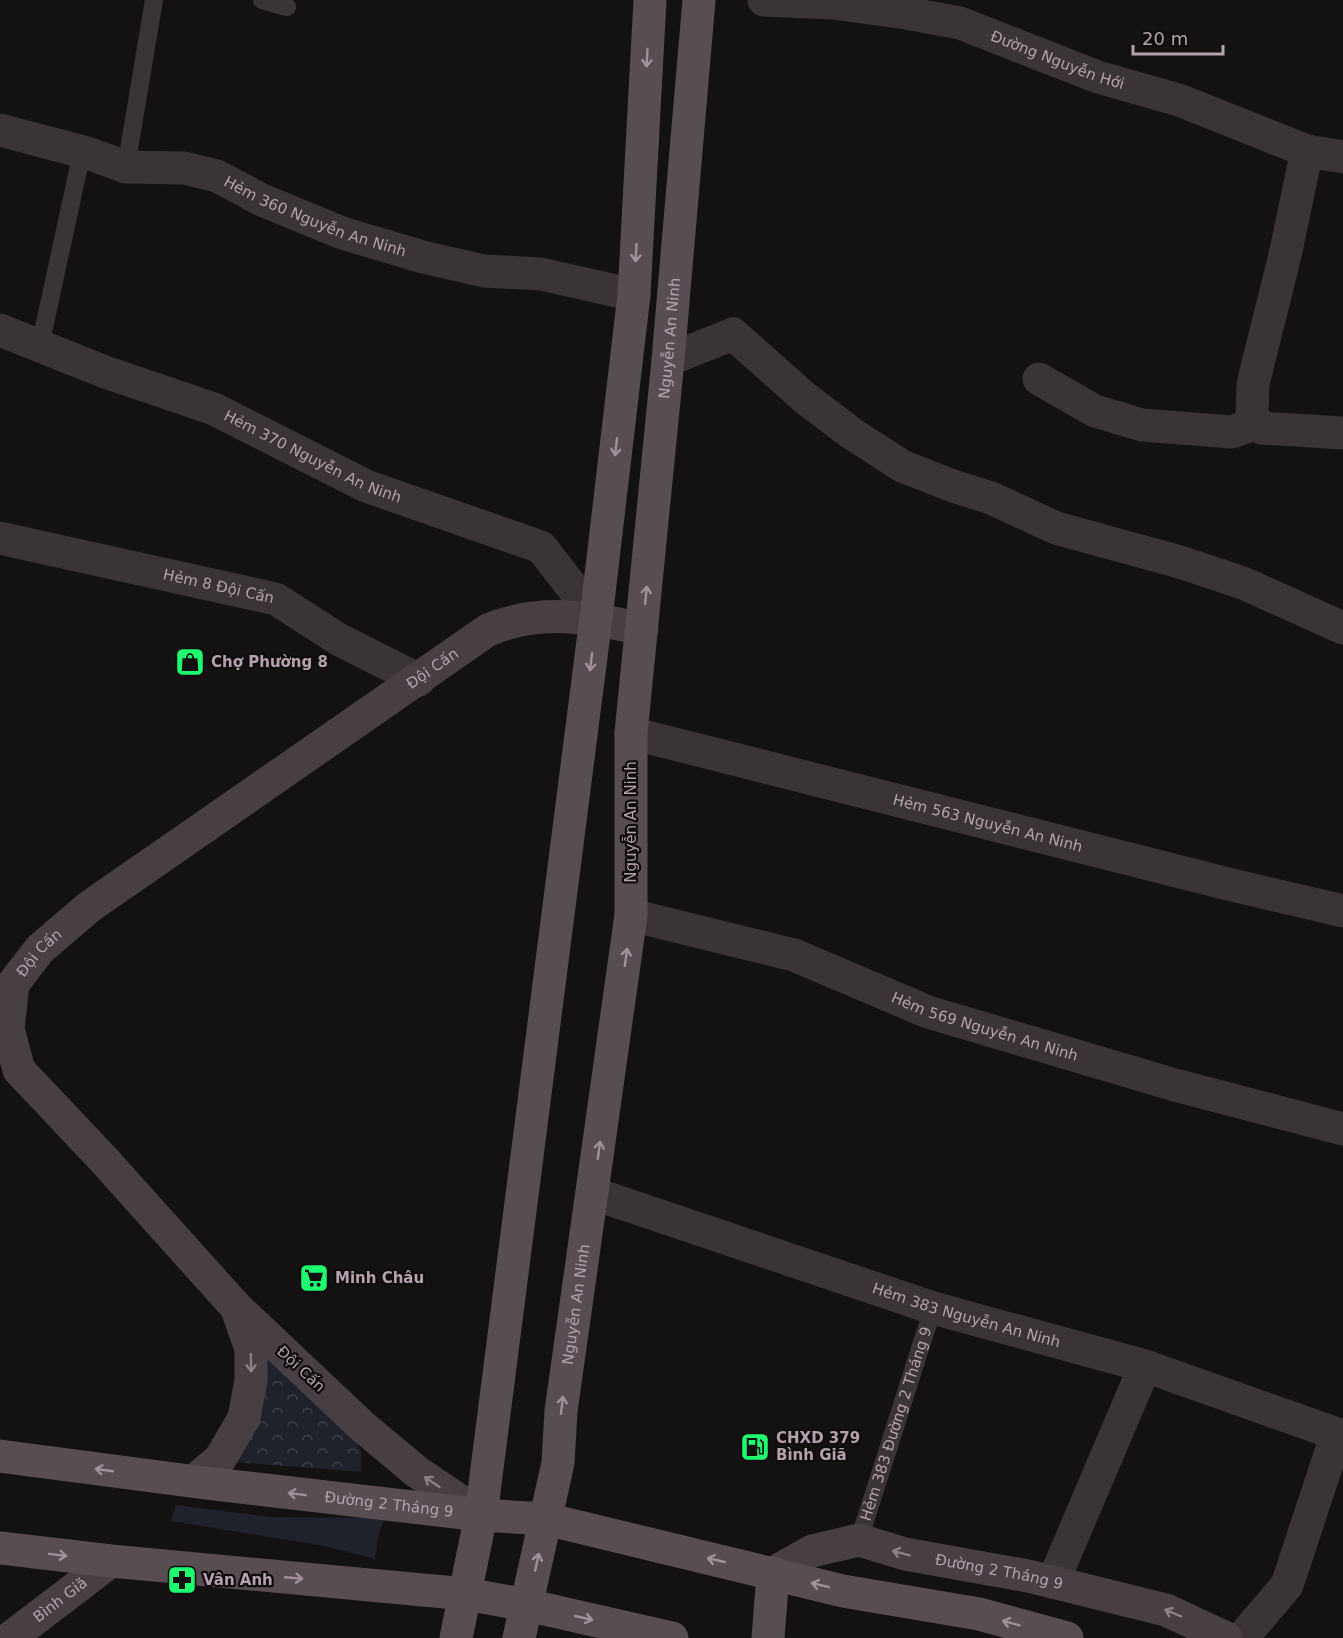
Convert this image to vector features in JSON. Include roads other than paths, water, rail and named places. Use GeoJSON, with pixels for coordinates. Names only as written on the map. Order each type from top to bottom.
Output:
{"type":"FeatureCollection","features":[{"type":"Feature","properties":{"kind":"main road"},"geometry":{"type":"LineString","coordinates":[[456,1638],[481,1515],[596,618],[634,295],[650,0]]}},
{"type":"Feature","properties":{"kind":"main road","name":"Nguyễn An Ninh"},"geometry":{"type":"LineString","coordinates":[[519,1638],[558,1463],[561,1411],[632,915],[631,733],[669,360],[699,0]]}},
{"type":"Feature","properties":{"kind":"main road","name":"Đường 2 Tháng 9"},"geometry":{"type":"LineString","coordinates":[[0,1456],[481,1515],[546,1520],[843,1591],[979,1614],[1067,1638]]}},
{"type":"Feature","properties":{"kind":"main road"},"geometry":{"type":"LineString","coordinates":[[0,1548],[111,1561],[466,1594],[527,1605],[672,1638]]}},
{"type":"Feature","properties":{"kind":"main road"},"geometry":{"type":"LineString","coordinates":[[768,1638],[773,1573]]}},
{"type":"Feature","properties":{"kind":"street","name":"Đường Nguyễn Hới"},"geometry":{"type":"LineString","coordinates":[[764,0],[833,3],[960,23],[1098,76],[1179,100],[1307,151],[1343,157]]}},
{"type":"Feature","properties":{"kind":"street","name":"Hẻm 360 Nguyễn An Ninh"},"geometry":{"type":"LineString","coordinates":[[0,130],[126,167],[184,168],[217,176],[261,200],[342,233],[423,256],[484,271],[542,274],[634,295]]}},
{"type":"Feature","properties":{"kind":"street"},"geometry":{"type":"LineString","coordinates":[[1307,151],[1285,255],[1253,384],[1252,416],[1262,428],[1343,433]]}},
{"type":"Feature","properties":{"kind":"street","name":"Hẻm 370 Nguyễn An Ninh"},"geometry":{"type":"LineString","coordinates":[[0,330],[105,372],[214,409],[366,486],[541,547],[596,618]]}},
{"type":"Feature","properties":{"kind":"street"},"geometry":{"type":"LineString","coordinates":[[669,360],[733,334],[814,405],[850,433],[902,466],[952,486],[991,498],[1056,528],[1180,562],[1243,583],[1343,628]]}},
{"type":"Feature","properties":{"kind":"street"},"geometry":{"type":"LineString","coordinates":[[1039,379],[1095,411],[1142,425],[1232,432],[1257,423]]}},
{"type":"Feature","properties":{"kind":"street","name":"Hẻm 8 Đội Cấn"},"geometry":{"type":"LineString","coordinates":[[0,538],[276,599],[338,639],[419,680]]}},
{"type":"Feature","properties":{"kind":"street","name":"Đội Cấn"},"geometry":{"type":"LineString","coordinates":[[481,1515],[417,1472],[362,1425],[237,1307],[19,1070],[8,1029],[6,983],[89,907],[488,630],[506,623],[542,616],[596,618],[642,629]]}},
{"type":"Feature","properties":{"kind":"street","name":"Hẻm 563 Nguyễn An Ninh"},"geometry":{"type":"LineString","coordinates":[[631,733],[1228,884],[1343,910]]}},
{"type":"Feature","properties":{"kind":"street","name":"Hẻm 569 Nguyễn An Ninh"},"geometry":{"type":"LineString","coordinates":[[632,915],[794,955],[928,1012],[1175,1085],[1343,1129]]}},
{"type":"Feature","properties":{"kind":"street","name":"Hẻm 383 Nguyễn An Ninh"},"geometry":{"type":"LineString","coordinates":[[592,1193],[933,1308],[1146,1366],[1340,1435]]}},
{"type":"Feature","properties":{"kind":"street"},"geometry":{"type":"LineString","coordinates":[[194,1481],[220,1459],[244,1418],[251,1380],[251,1349],[237,1307]]}},
{"type":"Feature","properties":{"kind":"street"},"geometry":{"type":"LineString","coordinates":[[1053,1582],[1146,1366]]}},
{"type":"Feature","properties":{"kind":"street"},"geometry":{"type":"LineString","coordinates":[[1242,1638],[1287,1585],[1340,1435]]}},
{"type":"Feature","properties":{"kind":"street"},"geometry":{"type":"LineString","coordinates":[[773,1573],[812,1551],[859,1540]]}},
{"type":"Feature","properties":{"kind":"street","name":"Đường 2 Tháng 9"},"geometry":{"type":"LineString","coordinates":[[859,1540],[905,1554],[1028,1576],[1166,1610],[1226,1638]]}},
{"type":"Feature","properties":{"kind":"street","name":"Bình Giã"},"geometry":{"type":"LineString","coordinates":[[10,1638],[111,1561]]}},
{"type":"Feature","properties":{"kind":"lane"},"geometry":{"type":"LineString","coordinates":[[126,167],[154,0]]}},
{"type":"Feature","properties":{"kind":"lane"},"geometry":{"type":"LineString","coordinates":[[262,0],[287,7]]}},
{"type":"Feature","properties":{"kind":"lane"},"geometry":{"type":"LineString","coordinates":[[40,346],[81,152]]}},
{"type":"Feature","properties":{"kind":"lane","name":"Hẻm 383 Đường 2 Tháng 9"},"geometry":{"type":"LineString","coordinates":[[859,1540],[933,1308]]}},
{"type":"Feature","properties":{"kind":"place","name":"Chợ Phường 8"},"geometry":{"type":"Point","coordinates":[190,662]}},
{"type":"Feature","properties":{"kind":"place","name":"Minh Châu"},"geometry":{"type":"Point","coordinates":[314,1278]}},
{"type":"Feature","properties":{"kind":"place","name":"CHXD 379 Bình Giã"},"geometry":{"type":"Point","coordinates":[755,1447]}},
{"type":"Feature","properties":{"kind":"place","name":"Vân Anh"},"geometry":{"type":"Point","coordinates":[182,1580]}}]}
